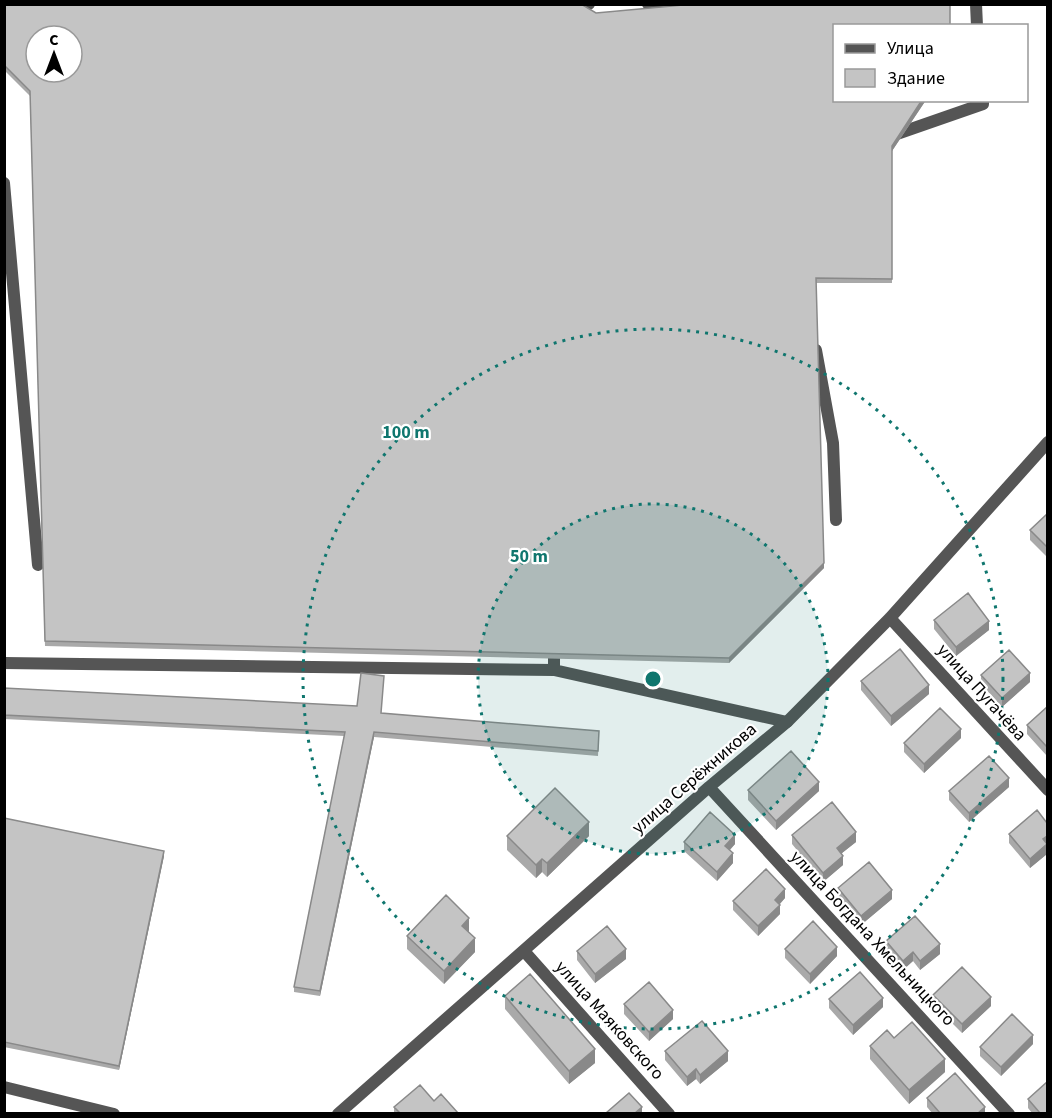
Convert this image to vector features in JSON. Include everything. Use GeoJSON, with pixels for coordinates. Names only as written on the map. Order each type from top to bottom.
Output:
{"type":"FeatureCollection","features":[{"type":"Feature","properties":{"kind":"street"},"geometry":{"type":"LineString","coordinates":[[556,7],[589,4]]}},
{"type":"Feature","properties":{"kind":"street"},"geometry":{"type":"LineString","coordinates":[[648,4],[678,14],[689,13]]}},
{"type":"Feature","properties":{"kind":"street"},"geometry":{"type":"LineString","coordinates":[[975,4],[977,24]]}},
{"type":"Feature","properties":{"kind":"street"},"geometry":{"type":"LineString","coordinates":[[884,138],[983,104],[983,102]]}},
{"type":"Feature","properties":{"kind":"street"},"geometry":{"type":"LineString","coordinates":[[4,183],[38,565]]}},
{"type":"Feature","properties":{"kind":"street"},"geometry":{"type":"LineString","coordinates":[[814,341],[836,520]]}},
{"type":"Feature","properties":{"kind":"street","name":"улица Серёжникова"},"geometry":{"type":"LineString","coordinates":[[338,1113],[787,722],[890,618],[1047,442]]}},
{"type":"Feature","properties":{"kind":"street","name":"улица Пугачёва"},"geometry":{"type":"LineString","coordinates":[[890,618],[1047,790]]}},
{"type":"Feature","properties":{"kind":"street"},"geometry":{"type":"LineString","coordinates":[[554,635],[554,670]]}},
{"type":"Feature","properties":{"kind":"street"},"geometry":{"type":"LineString","coordinates":[[4,663],[446,663],[554,670],[787,722]]}},
{"type":"Feature","properties":{"kind":"street","name":"улица Богдана Хмельницкого"},"geometry":{"type":"LineString","coordinates":[[709,788],[1010,1113]]}},
{"type":"Feature","properties":{"kind":"street","name":"улица Маяковского"},"geometry":{"type":"LineString","coordinates":[[524,951],[669,1113]]}},
{"type":"Feature","properties":{"kind":"street"},"geometry":{"type":"LineString","coordinates":[[4,1087],[114,1113]]}},
{"type":"Feature","properties":{"kind":"building"},"geometry":{"type":"Polygon","coordinates":[[[4,4],[581,4],[596,13],[694,4],[950,4],[950,24],[833,24],[833,102],[921,102],[892,146],[892,279],[816,278],[824,563],[729,658],[45,641],[30,91],[4,65],[4,4]]]}},
{"type":"Feature","properties":{"kind":"building"},"geometry":{"type":"Polygon","coordinates":[[[1047,514],[1047,547],[1030,530],[1047,514]]]}},
{"type":"Feature","properties":{"kind":"building"},"geometry":{"type":"Polygon","coordinates":[[[968,593],[989,621],[956,647],[934,620],[968,593]]]}},
{"type":"Feature","properties":{"kind":"building"},"geometry":{"type":"Polygon","coordinates":[[[900,649],[929,685],[891,716],[861,681],[900,649]]]}},
{"type":"Feature","properties":{"kind":"building"},"geometry":{"type":"Polygon","coordinates":[[[1009,650],[1030,673],[1002,698],[981,675],[1009,650]]]}},
{"type":"Feature","properties":{"kind":"building"},"geometry":{"type":"Polygon","coordinates":[[[361,673],[384,676],[381,713],[599,731],[598,751],[374,732],[320,991],[294,987],[345,732],[4,715],[4,688],[357,706],[361,673]]]}},
{"type":"Feature","properties":{"kind":"building"},"geometry":{"type":"Polygon","coordinates":[[[1047,707],[1047,747],[1027,725],[1047,707]]]}},
{"type":"Feature","properties":{"kind":"building"},"geometry":{"type":"Polygon","coordinates":[[[940,708],[961,729],[924,764],[904,743],[940,708]]]}},
{"type":"Feature","properties":{"kind":"building"},"geometry":{"type":"Polygon","coordinates":[[[791,751],[819,782],[776,821],[748,790],[791,751]]]}},
{"type":"Feature","properties":{"kind":"building"},"geometry":{"type":"Polygon","coordinates":[[[989,756],[1009,778],[969,813],[949,791],[989,756]]]}},
{"type":"Feature","properties":{"kind":"building"},"geometry":{"type":"Polygon","coordinates":[[[555,788],[589,822],[547,863],[542,859],[536,865],[507,836],[555,788]]]}},
{"type":"Feature","properties":{"kind":"building"},"geometry":{"type":"Polygon","coordinates":[[[832,802],[856,832],[837,848],[843,856],[823,873],[792,835],[832,802]]]}},
{"type":"Feature","properties":{"kind":"building"},"geometry":{"type":"Polygon","coordinates":[[[1037,810],[1047,823],[1047,836],[1043,839],[1047,844],[1030,859],[1009,834],[1037,810]]]}},
{"type":"Feature","properties":{"kind":"building"},"geometry":{"type":"Polygon","coordinates":[[[710,812],[735,835],[725,846],[733,853],[717,872],[684,842],[710,812]]]}},
{"type":"Feature","properties":{"kind":"building"},"geometry":{"type":"Polygon","coordinates":[[[4,818],[164,851],[119,1066],[4,1042],[4,818]]]}},
{"type":"Feature","properties":{"kind":"building"},"geometry":{"type":"Polygon","coordinates":[[[869,862],[892,890],[861,916],[838,888],[869,862]]]}},
{"type":"Feature","properties":{"kind":"building"},"geometry":{"type":"Polygon","coordinates":[[[766,869],[785,889],[775,900],[780,905],[758,926],[733,901],[766,869]]]}},
{"type":"Feature","properties":{"kind":"building"},"geometry":{"type":"Polygon","coordinates":[[[446,895],[469,918],[462,926],[475,938],[444,971],[407,936],[446,895]]]}},
{"type":"Feature","properties":{"kind":"building"},"geometry":{"type":"Polygon","coordinates":[[[915,916],[940,944],[920,961],[913,952],[903,961],[886,941],[915,916]]]}},
{"type":"Feature","properties":{"kind":"building"},"geometry":{"type":"Polygon","coordinates":[[[813,921],[837,947],[810,974],[785,949],[813,921]]]}},
{"type":"Feature","properties":{"kind":"building"},"geometry":{"type":"Polygon","coordinates":[[[607,926],[626,949],[595,974],[577,951],[607,926]]]}},
{"type":"Feature","properties":{"kind":"building"},"geometry":{"type":"Polygon","coordinates":[[[962,967],[991,997],[962,1024],[933,995],[962,967]]]}},
{"type":"Feature","properties":{"kind":"building"},"geometry":{"type":"Polygon","coordinates":[[[860,972],[883,998],[853,1025],[829,999],[860,972]]]}},
{"type":"Feature","properties":{"kind":"building"},"geometry":{"type":"Polygon","coordinates":[[[530,974],[595,1049],[569,1071],[505,996],[530,974]]]}},
{"type":"Feature","properties":{"kind":"building"},"geometry":{"type":"Polygon","coordinates":[[[649,982],[673,1010],[649,1032],[624,1004],[649,982]]]}},
{"type":"Feature","properties":{"kind":"building"},"geometry":{"type":"Polygon","coordinates":[[[1012,1014],[1033,1035],[1001,1067],[980,1047],[1012,1014]]]}},
{"type":"Feature","properties":{"kind":"building"},"geometry":{"type":"Polygon","coordinates":[[[702,1021],[728,1051],[700,1075],[696,1069],[687,1077],[665,1051],[702,1021]]]}},
{"type":"Feature","properties":{"kind":"building"},"geometry":{"type":"Polygon","coordinates":[[[912,1022],[945,1059],[909,1090],[870,1046],[887,1030],[894,1038],[912,1022]]]}},
{"type":"Feature","properties":{"kind":"building"},"geometry":{"type":"Polygon","coordinates":[[[955,1073],[985,1107],[978,1113],[940,1113],[927,1098],[955,1073]]]}},
{"type":"Feature","properties":{"kind":"building"},"geometry":{"type":"Polygon","coordinates":[[[1047,1082],[1047,1113],[1040,1113],[1028,1099],[1047,1082]]]}},
{"type":"Feature","properties":{"kind":"building"},"geometry":{"type":"Polygon","coordinates":[[[420,1085],[434,1101],[441,1094],[458,1113],[400,1113],[394,1107],[420,1085]]]}},
{"type":"Feature","properties":{"kind":"building"},"geometry":{"type":"Polygon","coordinates":[[[629,1093],[642,1107],[635,1113],[606,1113],[629,1093]]]}}]}
